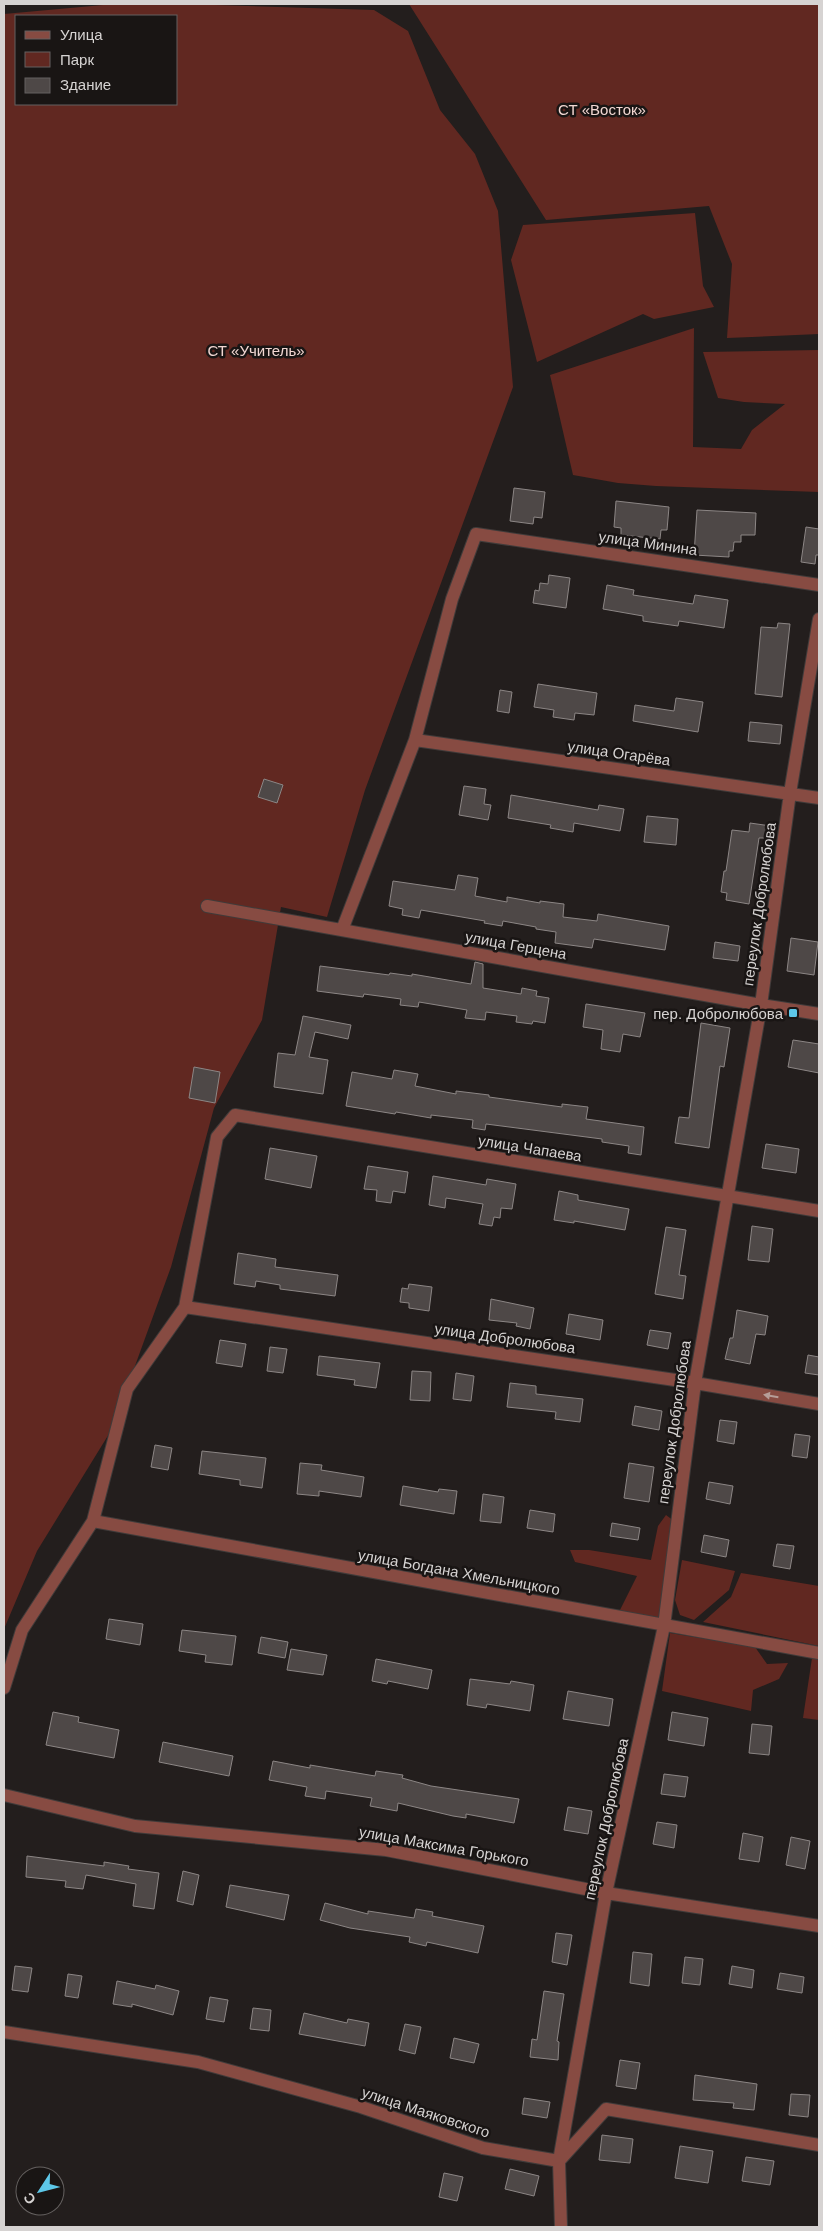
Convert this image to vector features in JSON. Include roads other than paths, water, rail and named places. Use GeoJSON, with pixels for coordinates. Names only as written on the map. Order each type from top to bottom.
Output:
{"type":"FeatureCollection","features":[{"type":"Feature","properties":{"kind":"street","name":"улица Минина"},"geometry":{"type":"LineString","coordinates":[[415,740],[452,599],[476,534],[819,585]]}},
{"type":"Feature","properties":{"kind":"street","name":"переулок Добролюбова"},"geometry":{"type":"LineString","coordinates":[[561,2227],[559,2162],[606,1893],[664,1626],[694,1383],[761,1005],[790,794],[819,619]]}},
{"type":"Feature","properties":{"kind":"street","name":"улица Огарёва"},"geometry":{"type":"LineString","coordinates":[[415,740],[819,798]]}},
{"type":"Feature","properties":{"kind":"street"},"geometry":{"type":"LineString","coordinates":[[342,930],[415,740]]}},
{"type":"Feature","properties":{"kind":"street","name":"улица Герцена"},"geometry":{"type":"LineString","coordinates":[[207,906],[819,1014]]}},
{"type":"Feature","properties":{"kind":"street","name":"улица Чапаева"},"geometry":{"type":"LineString","coordinates":[[185,1307],[218,1137],[235,1115],[819,1211]]}},
{"type":"Feature","properties":{"kind":"street"},"geometry":{"type":"LineString","coordinates":[[4,1688],[22,1630],[92,1521],[126,1389],[185,1307]]}},
{"type":"Feature","properties":{"kind":"street","name":"улица Добролюбова"},"geometry":{"type":"LineString","coordinates":[[185,1307],[694,1383],[819,1404]]}},
{"type":"Feature","properties":{"kind":"street","name":"улица Богдана Хмельницкого"},"geometry":{"type":"LineString","coordinates":[[92,1521],[819,1653]]}},
{"type":"Feature","properties":{"kind":"street","name":"улица Максима Горького"},"geometry":{"type":"LineString","coordinates":[[4,1795],[135,1826],[386,1850],[606,1893],[819,1926]]}},
{"type":"Feature","properties":{"kind":"street","name":"улица Маяковского"},"geometry":{"type":"LineString","coordinates":[[4,2032],[198,2062],[361,2108],[483,2148],[559,2162]]}},
{"type":"Feature","properties":{"kind":"street"},"geometry":{"type":"LineString","coordinates":[[559,2162],[606,2109],[819,2145]]}},
{"type":"Feature","properties":{"kind":"place","name":"пер. Добролюбова"},"geometry":{"type":"Point","coordinates":[793,1013]}},
{"type":"Feature","properties":{"kind":"park label","name":"СТ «Восток»"},"geometry":{"type":"Point","coordinates":[602,109]}},
{"type":"Feature","properties":{"kind":"park label","name":"СТ «Учитель»"},"geometry":{"type":"Point","coordinates":[256,350]}}]}
